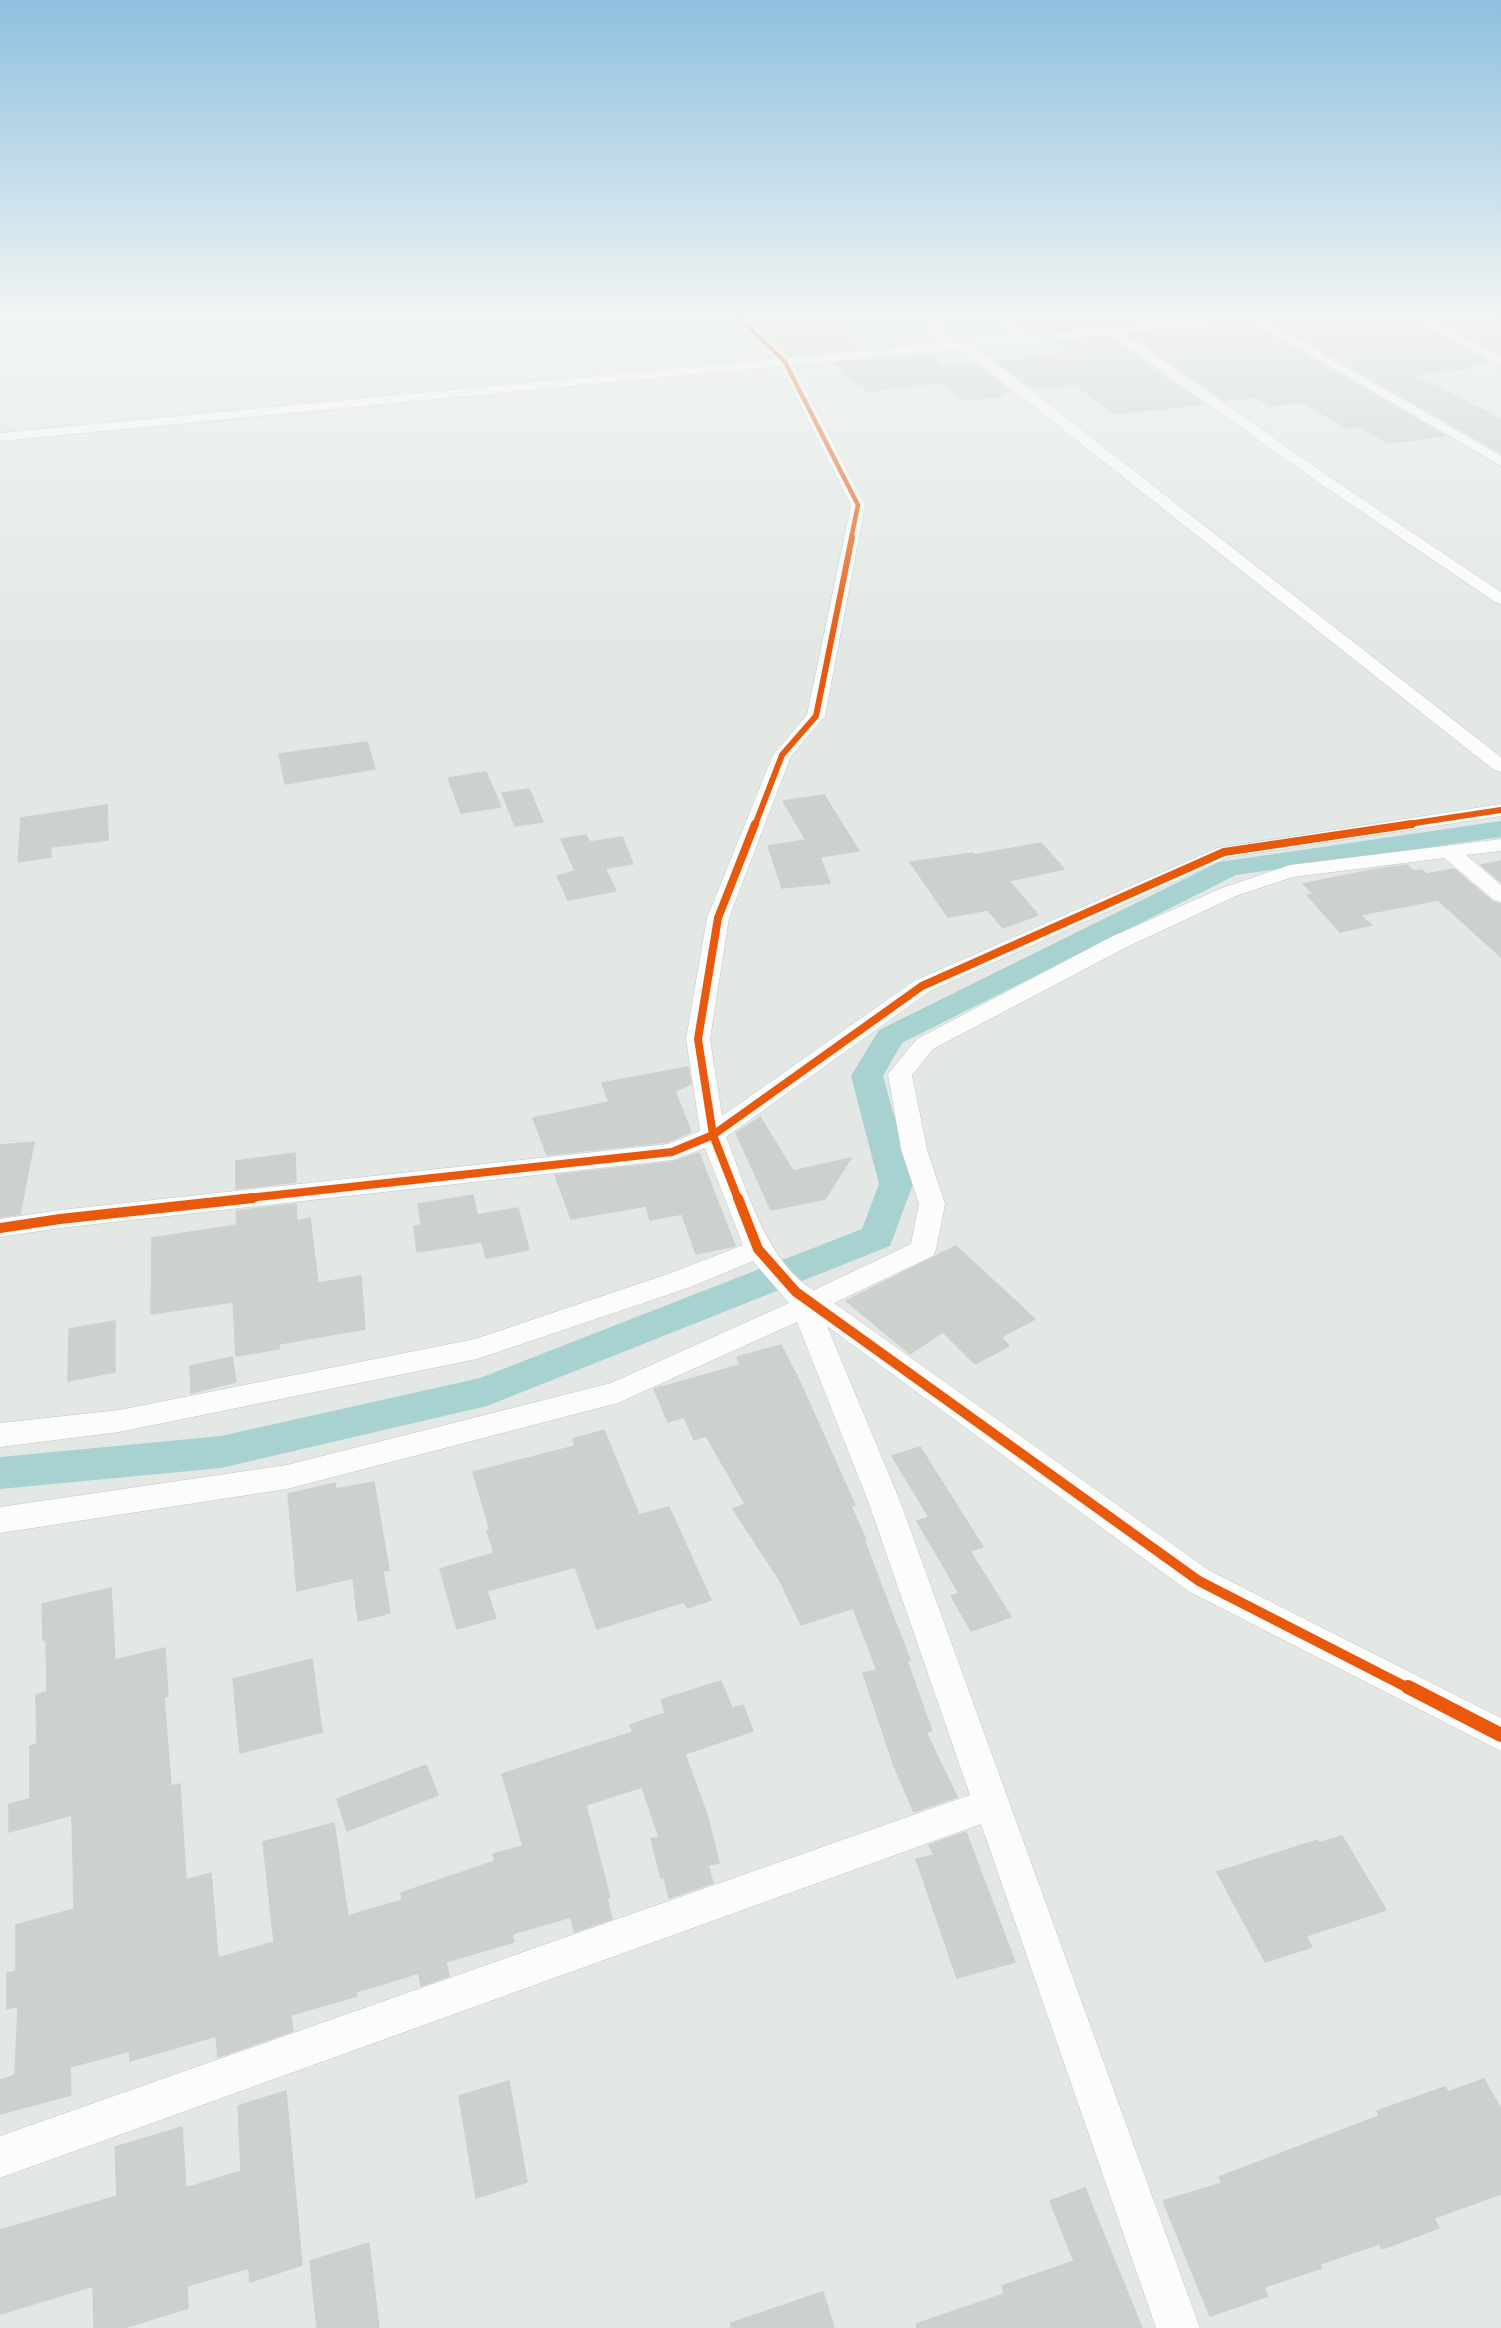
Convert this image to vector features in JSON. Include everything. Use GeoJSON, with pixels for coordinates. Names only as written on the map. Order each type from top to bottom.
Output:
{"type":"FeatureCollection","features":[{"type":"Feature","properties":{"kind":"street"},"geometry":{"type":"LineString","coordinates":[[0,437],[98,428]]}},
{"type":"Feature","properties":{"kind":"street"},"geometry":{"type":"LineString","coordinates":[[819,428],[858,504],[816,716],[782,755],[718,918],[698,1039],[713,1135],[758,1249],[799,1295],[1199,1581],[1501,1735]]}},
{"type":"Feature","properties":{"kind":"street"},"geometry":{"type":"LineString","coordinates":[[1064,428],[1501,766]]}},
{"type":"Feature","properties":{"kind":"street"},"geometry":{"type":"LineString","coordinates":[[1250,428],[1501,599]]}},
{"type":"Feature","properties":{"kind":"street"},"geometry":{"type":"LineString","coordinates":[[1442,428],[1501,462]]}},
{"type":"Feature","properties":{"kind":"street"},"geometry":{"type":"LineString","coordinates":[[0,1228],[72,1217],[672,1152],[713,1135],[922,986],[1224,852],[1501,810]]}},
{"type":"Feature","properties":{"kind":"street"},"geometry":{"type":"LineString","coordinates":[[0,1520],[287,1477],[618,1392],[799,1295],[923,1249],[932,1204],[914,1149],[900,1074],[924,1044],[1119,942],[1229,892],[1290,870],[1501,845]]}},
{"type":"Feature","properties":{"kind":"street"},"geometry":{"type":"LineString","coordinates":[[1448,851],[1501,896]]}},
{"type":"Feature","properties":{"kind":"street"},"geometry":{"type":"LineString","coordinates":[[0,1435],[118,1421],[477,1349],[678,1281],[758,1249]]}},
{"type":"Feature","properties":{"kind":"street"},"geometry":{"type":"LineString","coordinates":[[799,1295],[884,1501],[1178,2328]]}},
{"type":"Feature","properties":{"kind":"street"},"geometry":{"type":"LineString","coordinates":[[0,2157],[991,1804]]}},
{"type":"Feature","properties":{"kind":"building"},"geometry":{"type":"Polygon","coordinates":[[[1362,428],[1431,428],[1445,436],[1388,443],[1362,428]]]}},
{"type":"Feature","properties":{"kind":"building"},"geometry":{"type":"Polygon","coordinates":[[[1457,428],[1501,428],[1501,453],[1457,428]]]}},
{"type":"Feature","properties":{"kind":"building"},"geometry":{"type":"Polygon","coordinates":[[[367,742],[375,769],[285,784],[279,754],[367,742]]]}},
{"type":"Feature","properties":{"kind":"building"},"geometry":{"type":"Polygon","coordinates":[[[486,772],[501,807],[461,813],[448,778],[486,772]]]}},
{"type":"Feature","properties":{"kind":"building"},"geometry":{"type":"Polygon","coordinates":[[[529,789],[543,822],[515,826],[502,793],[529,789]]]}},
{"type":"Feature","properties":{"kind":"building"},"geometry":{"type":"Polygon","coordinates":[[[824,795],[859,851],[820,857],[830,883],[782,888],[768,846],[806,840],[783,801],[824,795]]]}},
{"type":"Feature","properties":{"kind":"building"},"geometry":{"type":"Polygon","coordinates":[[[107,805],[108,840],[51,847],[51,857],[18,862],[21,818],[107,805]]]}},
{"type":"Feature","properties":{"kind":"building"},"geometry":{"type":"Polygon","coordinates":[[[586,835],[590,842],[622,837],[633,864],[605,868],[616,891],[568,900],[557,876],[575,871],[561,839],[586,835]]]}},
{"type":"Feature","properties":{"kind":"building"},"geometry":{"type":"Polygon","coordinates":[[[1041,843],[1064,869],[1009,881],[1038,915],[1003,928],[988,910],[948,917],[910,862],[973,853],[974,855],[1041,843]]]}},
{"type":"Feature","properties":{"kind":"building"},"geometry":{"type":"Polygon","coordinates":[[[1501,861],[1501,882],[1481,865],[1501,861]]]}},
{"type":"Feature","properties":{"kind":"building"},"geometry":{"type":"Polygon","coordinates":[[[1407,865],[1413,871],[1422,870],[1427,874],[1454,869],[1493,902],[1501,904],[1501,957],[1438,900],[1360,915],[1372,925],[1340,932],[1307,895],[1314,894],[1303,884],[1407,865]]]}},
{"type":"Feature","properties":{"kind":"building"},"geometry":{"type":"Polygon","coordinates":[[[688,1067],[691,1084],[675,1091],[691,1132],[667,1142],[547,1155],[533,1118],[609,1102],[602,1083],[688,1067]]]}},
{"type":"Feature","properties":{"kind":"building"},"geometry":{"type":"Polygon","coordinates":[[[760,1117],[793,1171],[851,1158],[825,1199],[771,1210],[736,1133],[760,1117]]]}},
{"type":"Feature","properties":{"kind":"building"},"geometry":{"type":"Polygon","coordinates":[[[34,1142],[20,1214],[0,1217],[0,1145],[34,1142]]]}},
{"type":"Feature","properties":{"kind":"building"},"geometry":{"type":"Polygon","coordinates":[[[295,1153],[296,1182],[236,1189],[236,1161],[295,1153]]]}},
{"type":"Feature","properties":{"kind":"building"},"geometry":{"type":"Polygon","coordinates":[[[699,1153],[735,1246],[696,1254],[682,1214],[650,1220],[646,1206],[571,1219],[555,1175],[672,1162],[699,1153]]]}},
{"type":"Feature","properties":{"kind":"building"},"geometry":{"type":"Polygon","coordinates":[[[473,1195],[477,1215],[518,1208],[529,1250],[486,1258],[482,1242],[417,1252],[414,1226],[421,1225],[418,1204],[473,1195]]]}},
{"type":"Feature","properties":{"kind":"building"},"geometry":{"type":"Polygon","coordinates":[[[296,1204],[297,1221],[310,1218],[318,1283],[361,1276],[365,1329],[279,1344],[279,1349],[236,1356],[233,1302],[151,1314],[152,1238],[237,1225],[236,1211],[296,1204]]]}},
{"type":"Feature","properties":{"kind":"building"},"geometry":{"type":"Polygon","coordinates":[[[956,1246],[1035,1319],[1001,1337],[1009,1346],[975,1364],[943,1332],[910,1354],[846,1301],[956,1246]]]}},
{"type":"Feature","properties":{"kind":"building"},"geometry":{"type":"Polygon","coordinates":[[[115,1321],[115,1372],[68,1381],[69,1329],[115,1321]]]}},
{"type":"Feature","properties":{"kind":"building"},"geometry":{"type":"Polygon","coordinates":[[[781,1345],[855,1505],[851,1506],[866,1540],[864,1540],[910,1660],[907,1661],[932,1731],[926,1732],[957,1797],[914,1812],[894,1766],[863,1673],[877,1670],[853,1608],[801,1625],[779,1579],[733,1509],[745,1504],[706,1436],[694,1440],[684,1417],[668,1422],[654,1389],[740,1365],[737,1357],[781,1345]]]}},
{"type":"Feature","properties":{"kind":"building"},"geometry":{"type":"Polygon","coordinates":[[[232,1357],[236,1382],[191,1393],[190,1366],[232,1357]]]}},
{"type":"Feature","properties":{"kind":"building"},"geometry":{"type":"Polygon","coordinates":[[[604,1430],[639,1515],[669,1507],[711,1600],[687,1608],[684,1602],[597,1629],[575,1567],[487,1591],[496,1618],[457,1629],[440,1569],[494,1553],[487,1531],[490,1530],[473,1472],[575,1446],[573,1439],[604,1430]]]}},
{"type":"Feature","properties":{"kind":"building"},"geometry":{"type":"Polygon","coordinates":[[[920,1447],[983,1547],[970,1551],[1011,1617],[971,1631],[951,1596],[959,1593],[917,1521],[929,1517],[892,1456],[920,1447]]]}},
{"type":"Feature","properties":{"kind":"building"},"geometry":{"type":"Polygon","coordinates":[[[374,1482],[389,1570],[383,1571],[390,1613],[358,1621],[353,1578],[297,1591],[288,1494],[335,1483],[336,1489],[374,1482]]]}},
{"type":"Feature","properties":{"kind":"building"},"geometry":{"type":"Polygon","coordinates":[[[111,1588],[115,1660],[165,1648],[168,1696],[164,1697],[171,1786],[180,1784],[186,1880],[211,1873],[218,1958],[274,1942],[263,1842],[334,1823],[348,1916],[402,1900],[401,1893],[495,1861],[493,1854],[523,1846],[502,1774],[633,1732],[630,1725],[665,1713],[661,1700],[721,1681],[732,1708],[743,1705],[753,1731],[685,1754],[708,1818],[719,1863],[708,1865],[713,1883],[669,1898],[664,1877],[661,1878],[651,1839],[659,1837],[642,1787],[586,1805],[610,1898],[607,1899],[612,1919],[574,1932],[571,1917],[512,1934],[514,1942],[446,1962],[449,1976],[421,1986],[419,1973],[356,1992],[357,1996],[291,2015],[293,2031],[218,2057],[216,2036],[130,2061],[130,2051],[70,2067],[71,2095],[0,2114],[0,2080],[15,2075],[18,2006],[7,2009],[7,1973],[16,1971],[16,1925],[74,1909],[72,1815],[9,1832],[9,1804],[30,1799],[30,1746],[37,1744],[36,1695],[47,1692],[46,1640],[43,1640],[42,1604],[111,1588]]]}},
{"type":"Feature","properties":{"kind":"building"},"geometry":{"type":"Polygon","coordinates":[[[312,1659],[322,1732],[240,1753],[233,1679],[312,1659]]]}},
{"type":"Feature","properties":{"kind":"building"},"geometry":{"type":"Polygon","coordinates":[[[426,1765],[438,1795],[347,1831],[337,1799],[426,1765]]]}},
{"type":"Feature","properties":{"kind":"building"},"geometry":{"type":"Polygon","coordinates":[[[966,1832],[1015,1962],[957,1978],[916,1859],[934,1855],[929,1845],[966,1832]]]}},
{"type":"Feature","properties":{"kind":"building"},"geometry":{"type":"Polygon","coordinates":[[[1342,1836],[1386,1910],[1306,1936],[1312,1947],[1265,1962],[1217,1872],[1318,1840],[1319,1843],[1342,1836]]]}},
{"type":"Feature","properties":{"kind":"building"},"geometry":{"type":"Polygon","coordinates":[[[1484,2079],[1501,2109],[1501,2194],[1434,2218],[1439,2228],[1382,2249],[1379,2244],[1320,2264],[1322,2268],[1264,2287],[1268,2296],[1210,2316],[1163,2201],[1222,2183],[1219,2177],[1379,2116],[1377,2111],[1445,2087],[1448,2092],[1484,2079]]]}},
{"type":"Feature","properties":{"kind":"building"},"geometry":{"type":"Polygon","coordinates":[[[509,2081],[527,2182],[476,2198],[459,2096],[509,2081]]]}},
{"type":"Feature","properties":{"kind":"building"},"geometry":{"type":"Polygon","coordinates":[[[286,2091],[302,2265],[250,2282],[249,2268],[187,2286],[188,2308],[124,2328],[94,2328],[93,2286],[0,2314],[0,2230],[117,2196],[115,2147],[182,2127],[186,2188],[241,2171],[238,2106],[286,2091]]]}},
{"type":"Feature","properties":{"kind":"building"},"geometry":{"type":"Polygon","coordinates":[[[1085,2188],[1142,2328],[917,2328],[916,2324],[1004,2294],[1002,2286],[1074,2261],[1050,2201],[1085,2188]]]}},
{"type":"Feature","properties":{"kind":"building"},"geometry":{"type":"Polygon","coordinates":[[[369,2243],[379,2328],[317,2328],[310,2261],[369,2243]]]}},
{"type":"Feature","properties":{"kind":"building"},"geometry":{"type":"Polygon","coordinates":[[[823,2292],[834,2328],[731,2328],[731,2323],[823,2292]]]}},
{"type":"Feature","properties":{"kind":"waterway"},"geometry":{"type":"LineString","coordinates":[[0,1473],[221,1452],[487,1391],[877,1237],[896,1184],[867,1076],[890,1037],[1229,868],[1501,829]]}},
{"type":"Feature","properties":{"kind":"cycle path"},"geometry":{"type":"LineString","coordinates":[[819,428],[858,505],[816,716],[782,755],[718,918],[698,1039],[713,1135],[758,1249],[796,1292],[1199,1581],[1501,1735]]}},
{"type":"Feature","properties":{"kind":"cycle path"},"geometry":{"type":"LineString","coordinates":[[0,1228],[60,1219],[672,1152],[713,1135],[922,986],[1224,852],[1501,810]]}}]}
